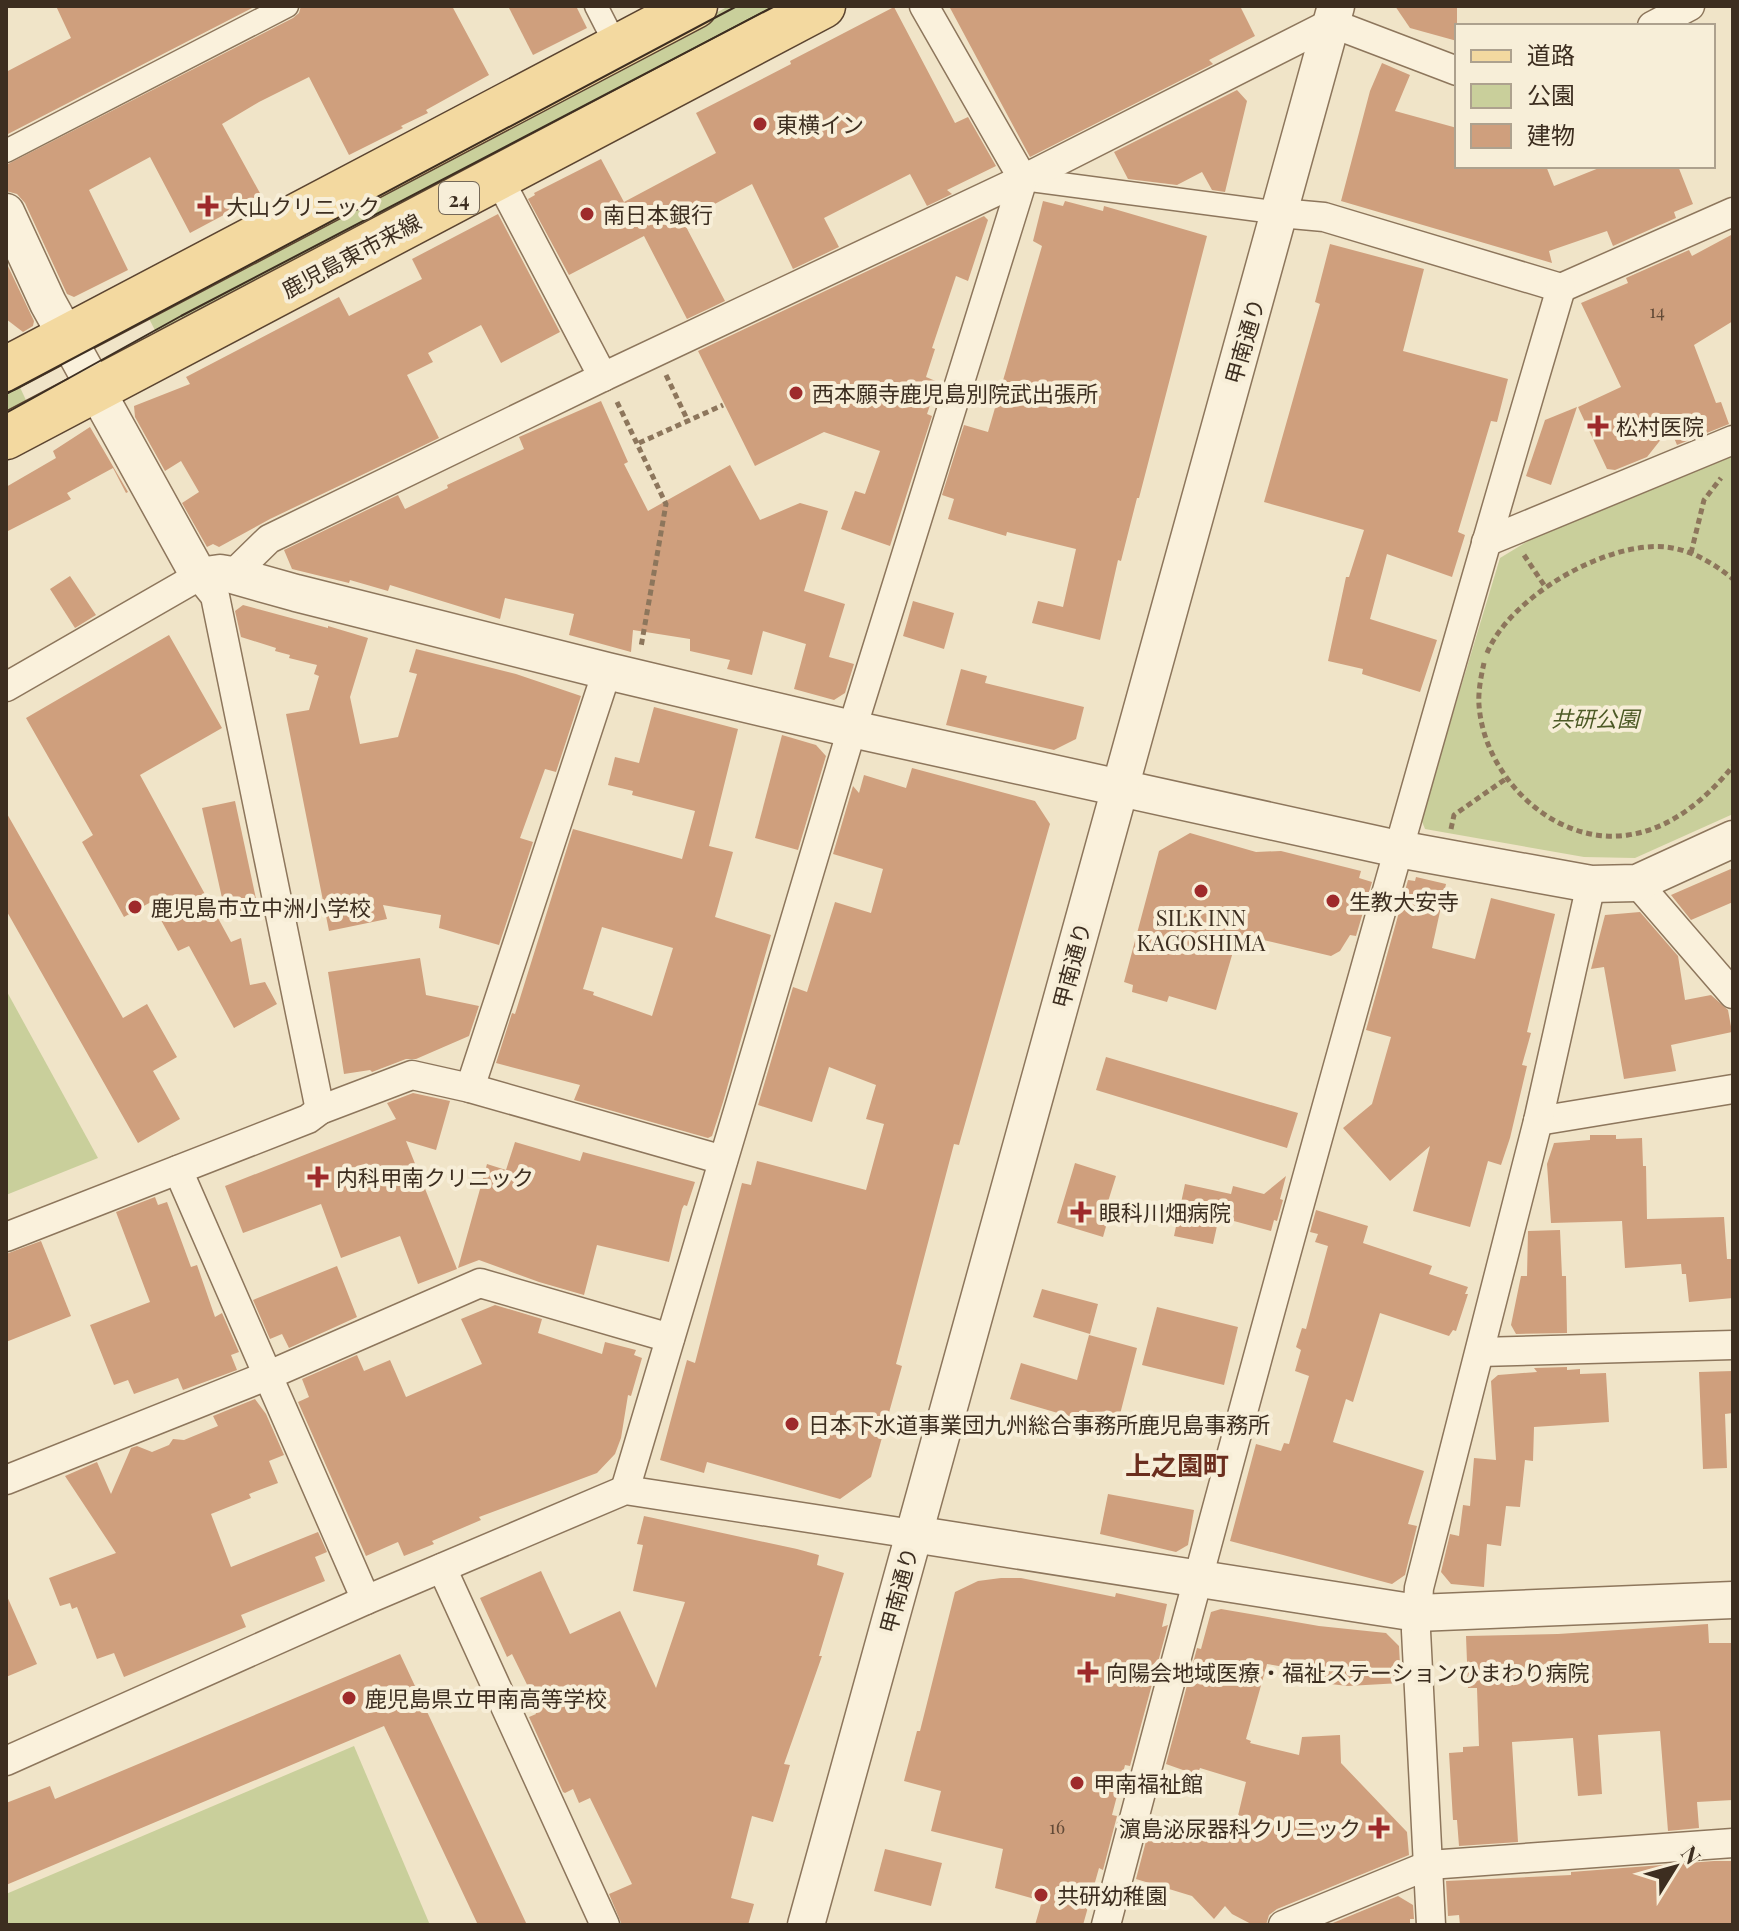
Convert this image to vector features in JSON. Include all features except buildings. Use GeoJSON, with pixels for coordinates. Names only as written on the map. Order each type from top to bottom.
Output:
{"type":"FeatureCollection","features":[{"type":"Feature","properties":{"kind":"main road"},"geometry":{"type":"LineString","coordinates":[[6,369],[695,6]]}},
{"type":"Feature","properties":{"kind":"main road","name":"鹿児島東市来線"},"geometry":{"type":"LineString","coordinates":[[6,437],[823,6]]}},
{"type":"Feature","properties":{"kind":"street"},"geometry":{"type":"LineString","coordinates":[[6,151],[287,6]]}},
{"type":"Feature","properties":{"kind":"street"},"geometry":{"type":"LineString","coordinates":[[596,6],[617,47]]}},
{"type":"Feature","properties":{"kind":"street"},"geometry":{"type":"LineString","coordinates":[[625,1490],[852,729],[1023,179],[924,6]]}},
{"type":"Feature","properties":{"kind":"street"},"geometry":{"type":"LineString","coordinates":[[1656,24],[1690,6]]}},
{"type":"Feature","properties":{"kind":"street"},"geometry":{"type":"LineString","coordinates":[[6,687],[216,575],[269,539],[1023,179],[1334,15],[1455,70]]}},
{"type":"Feature","properties":{"kind":"street","name":"甲南通り"},"geometry":{"type":"LineString","coordinates":[[806,1925],[1334,15]]}},
{"type":"Feature","properties":{"kind":"street"},"geometry":{"type":"LineString","coordinates":[[498,177],[603,377]]}},
{"type":"Feature","properties":{"kind":"street"},"geometry":{"type":"LineString","coordinates":[[1023,179],[1324,217],[1561,288],[1733,212]]}},
{"type":"Feature","properties":{"kind":"street"},"geometry":{"type":"LineString","coordinates":[[6,212],[95,391],[216,575],[215,596],[320,1110]]}},
{"type":"Feature","properties":{"kind":"street"},"geometry":{"type":"LineString","coordinates":[[1106,1925],[1196,1580],[1398,849],[1498,537],[1561,288]]}},
{"type":"Feature","properties":{"kind":"street"},"geometry":{"type":"LineString","coordinates":[[1498,537],[1733,440]]}},
{"type":"Feature","properties":{"kind":"street"},"geometry":{"type":"LineString","coordinates":[[216,575],[852,729],[1398,849],[1591,884],[1637,883],[1733,839]]}},
{"type":"Feature","properties":{"kind":"street"},"geometry":{"type":"LineString","coordinates":[[470,1088],[621,674]]}},
{"type":"Feature","properties":{"kind":"street"},"geometry":{"type":"LineString","coordinates":[[1637,883],[1733,994]]}},
{"type":"Feature","properties":{"kind":"street"},"geometry":{"type":"LineString","coordinates":[[1431,1925],[1417,1613],[1419,1588],[1538,1121],[1591,884]]}},
{"type":"Feature","properties":{"kind":"street"},"geometry":{"type":"LineString","coordinates":[[6,1237],[412,1075],[470,1088],[723,1160]]}},
{"type":"Feature","properties":{"kind":"street"},"geometry":{"type":"LineString","coordinates":[[1538,1121],[1733,1089]]}},
{"type":"Feature","properties":{"kind":"street"},"geometry":{"type":"LineString","coordinates":[[178,1170],[366,1600]]}},
{"type":"Feature","properties":{"kind":"street"},"geometry":{"type":"LineString","coordinates":[[6,1480],[269,1375],[480,1283],[670,1338]]}},
{"type":"Feature","properties":{"kind":"street"},"geometry":{"type":"LineString","coordinates":[[1480,1352],[1733,1345]]}},
{"type":"Feature","properties":{"kind":"street"},"geometry":{"type":"LineString","coordinates":[[6,1761],[366,1600],[625,1490],[1417,1613],[1733,1600]]}},
{"type":"Feature","properties":{"kind":"street"},"geometry":{"type":"LineString","coordinates":[[442,1568],[605,1925]]}},
{"type":"Feature","properties":{"kind":"street"},"geometry":{"type":"LineString","coordinates":[[1283,1925],[1429,1865],[1733,1843]]}},
{"type":"Feature","properties":{"kind":"path"},"geometry":{"type":"LineString","coordinates":[[656,352],[688,421]]}},
{"type":"Feature","properties":{"kind":"path"},"geometry":{"type":"LineString","coordinates":[[603,377],[639,443],[666,504],[621,674]]}},
{"type":"Feature","properties":{"kind":"path"},"geometry":{"type":"LineString","coordinates":[[639,443],[723,405]]}},
{"type":"Feature","properties":{"kind":"path"},"geometry":{"type":"LineString","coordinates":[[1691,553],[1704,500],[1714,484],[1727,475]]}},
{"type":"Feature","properties":{"kind":"path"},"geometry":{"type":"LineString","coordinates":[[1498,537],[1546,588]]}},
{"type":"Feature","properties":{"kind":"path"},"geometry":{"type":"LineString","coordinates":[[1733,579],[1691,553],[1667,547],[1626,551],[1566,576],[1546,588],[1511,618],[1492,641],[1481,677],[1478,704],[1493,757],[1507,778],[1531,805],[1550,819],[1581,830],[1626,836],[1656,827],[1683,814],[1706,796],[1733,766]]}},
{"type":"Feature","properties":{"kind":"path"},"geometry":{"type":"LineString","coordinates":[[1450,837],[1454,815],[1507,778]]}},
{"type":"Feature","properties":{"kind":"green space"},"geometry":{"type":"Polygon","coordinates":[[[729,6],[795,6],[159,338],[145,311],[729,6]]]}},
{"type":"Feature","properties":{"kind":"green space"},"geometry":{"type":"Polygon","coordinates":[[[18,383],[31,411],[6,424],[6,389],[18,383]]]}},
{"type":"Feature","properties":{"kind":"green space","name":"共研公園"},"geometry":{"type":"Polygon","coordinates":[[[1733,452],[1733,814],[1635,858],[1584,857],[1425,829],[1421,819],[1500,558],[1538,535],[1733,452]]]}},
{"type":"Feature","properties":{"kind":"green space"},"geometry":{"type":"Polygon","coordinates":[[[6,990],[98,1158],[6,1195],[6,990]]]}},
{"type":"Feature","properties":{"kind":"green space"},"geometry":{"type":"Polygon","coordinates":[[[354,1746],[430,1925],[6,1925],[6,1894],[354,1746]]]}},
{"type":"Feature","properties":{"kind":"tram line"},"geometry":{"type":"LineString","coordinates":[[6,394],[737,6]]}},
{"type":"Feature","properties":{"kind":"tram line"},"geometry":{"type":"LineString","coordinates":[[6,413],[181,316],[775,6]]}},
{"type":"Feature","properties":{"kind":"place","name":"東横イン"},"geometry":{"type":"Point","coordinates":[760,124]}},
{"type":"Feature","properties":{"kind":"place","name":"大山クリニック"},"geometry":{"type":"Point","coordinates":[208,206]}},
{"type":"Feature","properties":{"kind":"place","name":"南日本銀行"},"geometry":{"type":"Point","coordinates":[587,214]}},
{"type":"Feature","properties":{"kind":"place","name":"西本願寺鹿児島別院武出張所"},"geometry":{"type":"Point","coordinates":[796,393]}},
{"type":"Feature","properties":{"kind":"place","name":"松村医院"},"geometry":{"type":"Point","coordinates":[1598,426]}},
{"type":"Feature","properties":{"kind":"place","name":"SILK INN KAGOSHIMA"},"geometry":{"type":"Point","coordinates":[1201,891]}},
{"type":"Feature","properties":{"kind":"place","name":"生教大安寺"},"geometry":{"type":"Point","coordinates":[1333,901]}},
{"type":"Feature","properties":{"kind":"place","name":"鹿児島市立中洲小学校"},"geometry":{"type":"Point","coordinates":[135,907]}},
{"type":"Feature","properties":{"kind":"place","name":"内科甲南クリニック"},"geometry":{"type":"Point","coordinates":[318,1177]}},
{"type":"Feature","properties":{"kind":"place","name":"眼科川畑病院"},"geometry":{"type":"Point","coordinates":[1081,1212]}},
{"type":"Feature","properties":{"kind":"place","name":"日本下水道事業団九州総合事務所鹿児島事務所"},"geometry":{"type":"Point","coordinates":[792,1424]}},
{"type":"Feature","properties":{"kind":"place","name":"向陽会地域医療・福祉ステーションひまわり病院"},"geometry":{"type":"Point","coordinates":[1088,1672]}},
{"type":"Feature","properties":{"kind":"place","name":"鹿児島県立甲南高等学校"},"geometry":{"type":"Point","coordinates":[349,1698]}},
{"type":"Feature","properties":{"kind":"place","name":"甲南福祉館"},"geometry":{"type":"Point","coordinates":[1077,1783]}},
{"type":"Feature","properties":{"kind":"place","name":"濵島泌尿器科クリニック"},"geometry":{"type":"Point","coordinates":[1379,1828]}},
{"type":"Feature","properties":{"kind":"place","name":"共研幼稚園"},"geometry":{"type":"Point","coordinates":[1041,1895]}},
{"type":"Feature","properties":{"kind":"district","name":"上之園町"},"geometry":{"type":"Point","coordinates":[1177,1464]}}]}
